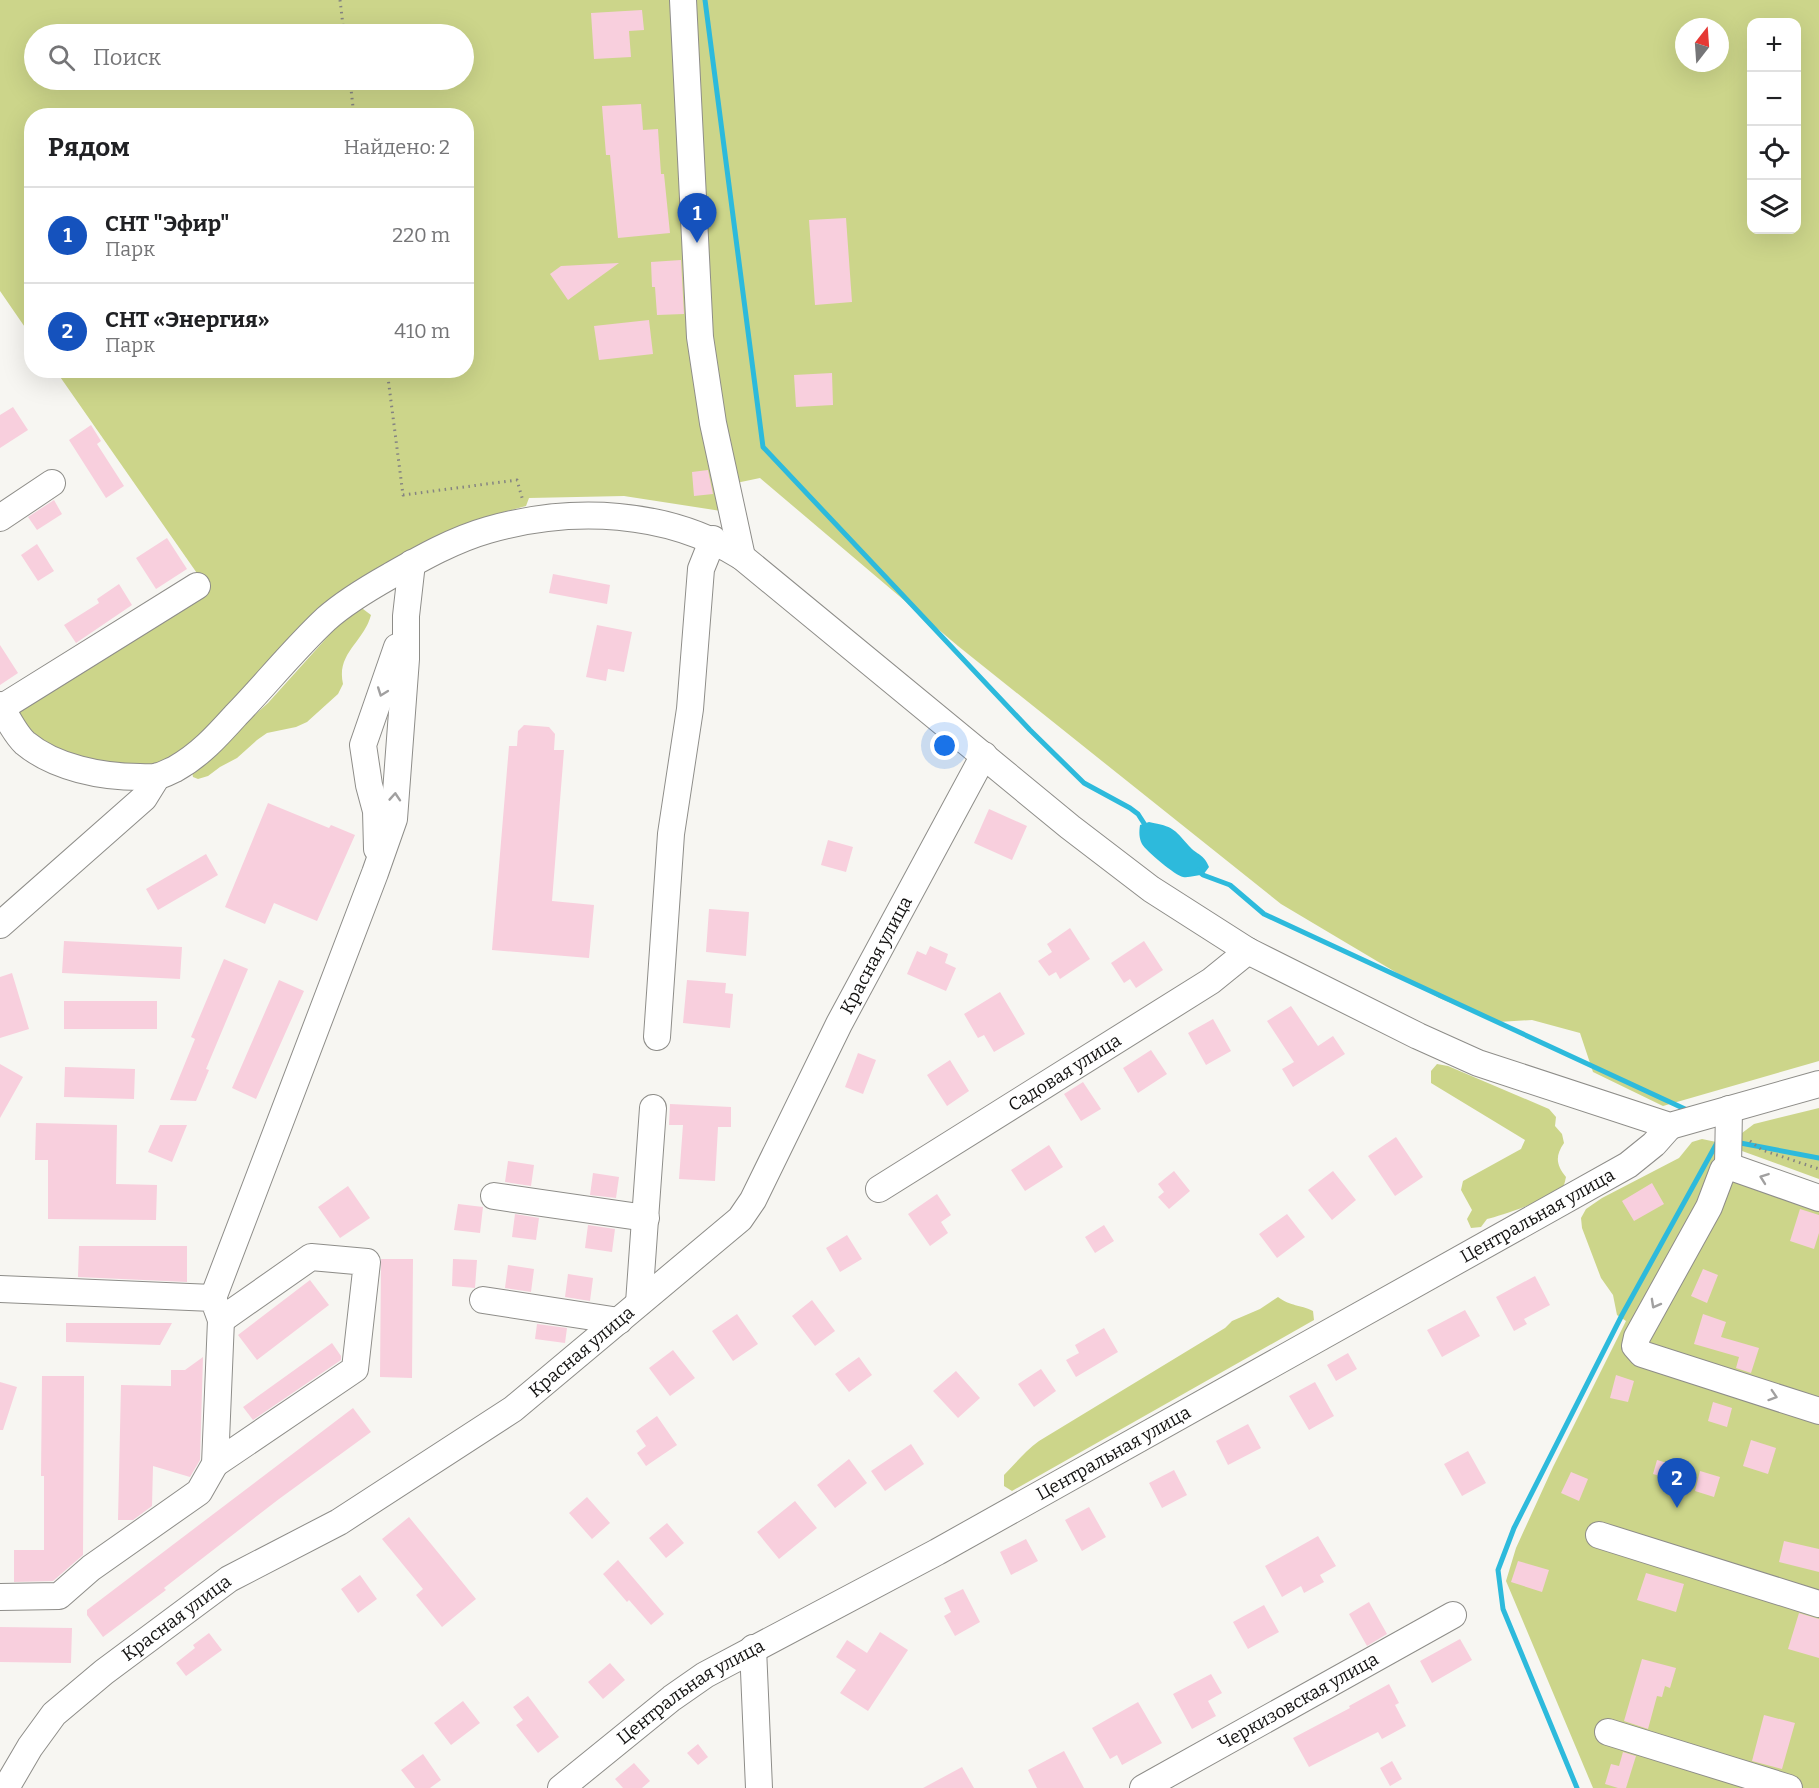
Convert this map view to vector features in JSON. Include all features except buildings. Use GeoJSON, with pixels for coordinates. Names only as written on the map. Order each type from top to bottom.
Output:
{"type":"FeatureCollection","features":[{"type":"Feature","properties":{"kind":"street"},"geometry":{"type":"LineString","coordinates":[[683,0],[700,337],[713,423],[742,556]]}},
{"type":"Feature","properties":{"kind":"street"},"geometry":{"type":"LineString","coordinates":[[0,518],[52,483]]}},
{"type":"Feature","properties":{"kind":"street"},"geometry":{"type":"LineString","coordinates":[[197,586],[1,706],[23,741],[43,756],[82,770],[121,777],[157,777],[204,750],[326,619],[352,598],[412,563],[465,538],[488,530],[529,521],[585,516],[624,516],[687,530],[713,539],[742,556],[1070,826],[1151,889],[1248,951],[1418,1036],[1478,1063],[1670,1126],[1729,1136],[1819,1198]]}},
{"type":"Feature","properties":{"kind":"street"},"geometry":{"type":"LineString","coordinates":[[657,1037],[671,834],[690,709],[701,569],[713,539]]}},
{"type":"Feature","properties":{"kind":"street"},"geometry":{"type":"LineString","coordinates":[[0,1597],[59,1596],[92,1568],[200,1492],[214,1464],[217,1309],[394,819],[406,659],[406,616],[412,563]]}},
{"type":"Feature","properties":{"kind":"street"},"geometry":{"type":"LineString","coordinates":[[375,873],[376,811],[369,785],[363,745],[395,657],[406,616]]}},
{"type":"Feature","properties":{"kind":"street","name":"Красная улица"},"geometry":{"type":"LineString","coordinates":[[6,1788],[30,1747],[54,1714],[104,1672],[229,1579],[339,1522],[513,1409],[740,1219],[753,1200],[839,1024],[984,755]]}},
{"type":"Feature","properties":{"kind":"street"},"geometry":{"type":"LineString","coordinates":[[0,925],[144,798],[157,777]]}},
{"type":"Feature","properties":{"kind":"street","name":"Садовая улица"},"geometry":{"type":"LineString","coordinates":[[879,1189],[1211,981],[1248,951]]}},
{"type":"Feature","properties":{"kind":"street"},"geometry":{"type":"LineString","coordinates":[[1819,1084],[1729,1136],[1723,1170],[1709,1207],[1637,1336],[1635,1346],[1642,1354],[1819,1411]]}},
{"type":"Feature","properties":{"kind":"street"},"geometry":{"type":"LineString","coordinates":[[639,1304],[653,1108]]}},
{"type":"Feature","properties":{"kind":"street","name":"Центральная улица"},"geometry":{"type":"LineString","coordinates":[[561,1788],[672,1698],[705,1675],[937,1552],[1617,1171],[1654,1144],[1670,1126]]}},
{"type":"Feature","properties":{"kind":"street"},"geometry":{"type":"LineString","coordinates":[[494,1196],[645,1218]]}},
{"type":"Feature","properties":{"kind":"street"},"geometry":{"type":"LineString","coordinates":[[0,1289],[217,1309],[311,1257],[367,1262],[355,1369],[214,1464]]}},
{"type":"Feature","properties":{"kind":"street"},"geometry":{"type":"LineString","coordinates":[[483,1300],[619,1321]]}},
{"type":"Feature","properties":{"kind":"street"},"geometry":{"type":"LineString","coordinates":[[1599,1535],[1819,1604]]}},
{"type":"Feature","properties":{"kind":"street","name":"Черкизовская улица"},"geometry":{"type":"LineString","coordinates":[[1143,1788],[1453,1615]]}},
{"type":"Feature","properties":{"kind":"street"},"geometry":{"type":"LineString","coordinates":[[753,1648],[759,1788]]}},
{"type":"Feature","properties":{"kind":"street"},"geometry":{"type":"LineString","coordinates":[[1608,1732],[1789,1788]]}},
{"type":"Feature","properties":{"kind":"path"},"geometry":{"type":"LineString","coordinates":[[340,0],[343,24]]}},
{"type":"Feature","properties":{"kind":"path"},"geometry":{"type":"LineString","coordinates":[[351,90],[353,108]]}},
{"type":"Feature","properties":{"kind":"path"},"geometry":{"type":"LineString","coordinates":[[388,378],[403,495],[517,480],[529,521]]}},
{"type":"Feature","properties":{"kind":"path"},"geometry":{"type":"LineString","coordinates":[[1729,1136],[1819,1169]]}},
{"type":"Feature","properties":{"kind":"green space"},"geometry":{"type":"Polygon","coordinates":[[[0,0],[1819,0],[1819,1061],[1663,1106],[1593,1072],[1580,1033],[1532,1020],[1498,1022],[1439,998],[1281,904],[958,646],[760,478],[717,487],[721,511],[624,496],[529,498],[526,506],[482,518],[374,570],[328,606],[177,758],[135,768],[82,762],[0,719],[208,589],[61,378],[474,378],[474,108],[24,108],[24,326],[0,291],[0,0]]]}},
{"type":"Feature","properties":{"kind":"green space"},"geometry":{"type":"Polygon","coordinates":[[[363,609],[371,615],[363,633],[343,664],[343,684],[338,694],[307,722],[296,727],[267,733],[237,758],[208,776],[198,779],[193,777],[192,772],[198,765],[268,703],[349,613],[363,609]]]}},
{"type":"Feature","properties":{"kind":"green space"},"geometry":{"type":"Polygon","coordinates":[[[1437,1064],[1448,1066],[1549,1109],[1556,1117],[1555,1126],[1562,1134],[1564,1143],[1558,1160],[1566,1177],[1565,1183],[1558,1191],[1539,1201],[1487,1219],[1481,1227],[1471,1228],[1467,1219],[1472,1210],[1461,1190],[1463,1181],[1521,1149],[1525,1140],[1431,1083],[1431,1071],[1437,1064]]]}},
{"type":"Feature","properties":{"kind":"green space"},"geometry":{"type":"Polygon","coordinates":[[[1819,1108],[1819,1179],[1742,1151],[1742,1133],[1754,1124],[1819,1108]]]}},
{"type":"Feature","properties":{"kind":"green space"},"geometry":{"type":"Polygon","coordinates":[[[1702,1139],[1721,1143],[1724,1152],[1819,1186],[1819,1788],[1593,1788],[1506,1581],[1516,1548],[1553,1467],[1626,1321],[1617,1315],[1613,1295],[1601,1278],[1582,1228],[1581,1218],[1586,1209],[1602,1198],[1679,1158],[1692,1142],[1702,1139]]]}},
{"type":"Feature","properties":{"kind":"green space"},"geometry":{"type":"Polygon","coordinates":[[[1278,1297],[1313,1311],[1314,1320],[1012,1491],[1004,1486],[1004,1475],[1039,1441],[1225,1328],[1232,1321],[1260,1309],[1278,1297]]]}},
{"type":"Feature","properties":{"kind":"water"},"geometry":{"type":"Polygon","coordinates":[[[1149,822],[1172,829],[1203,857],[1209,867],[1203,875],[1179,876],[1149,852],[1142,844],[1139,833],[1140,825],[1149,822]]]}},
{"type":"Feature","properties":{"kind":"waterway"},"geometry":{"type":"LineString","coordinates":[[705,0],[763,447],[1030,730],[1084,783],[1130,808],[1138,814],[1147,828]]}},
{"type":"Feature","properties":{"kind":"waterway"},"geometry":{"type":"LineString","coordinates":[[1198,870],[1203,875],[1230,885],[1264,914],[1685,1109]]}},
{"type":"Feature","properties":{"kind":"waterway"},"geometry":{"type":"LineString","coordinates":[[1577,1788],[1503,1609],[1498,1570],[1514,1528],[1622,1315],[1718,1141]]}},
{"type":"Feature","properties":{"kind":"waterway"},"geometry":{"type":"LineString","coordinates":[[1735,1142],[1819,1158]]}},
{"type":"Feature","properties":{"kind":"place","name":"СНТ \"Эфир\""},"geometry":{"type":"Point","coordinates":[697,243]}},
{"type":"Feature","properties":{"kind":"place","name":"СНТ «Энергия»"},"geometry":{"type":"Point","coordinates":[1677,1508]}}]}
